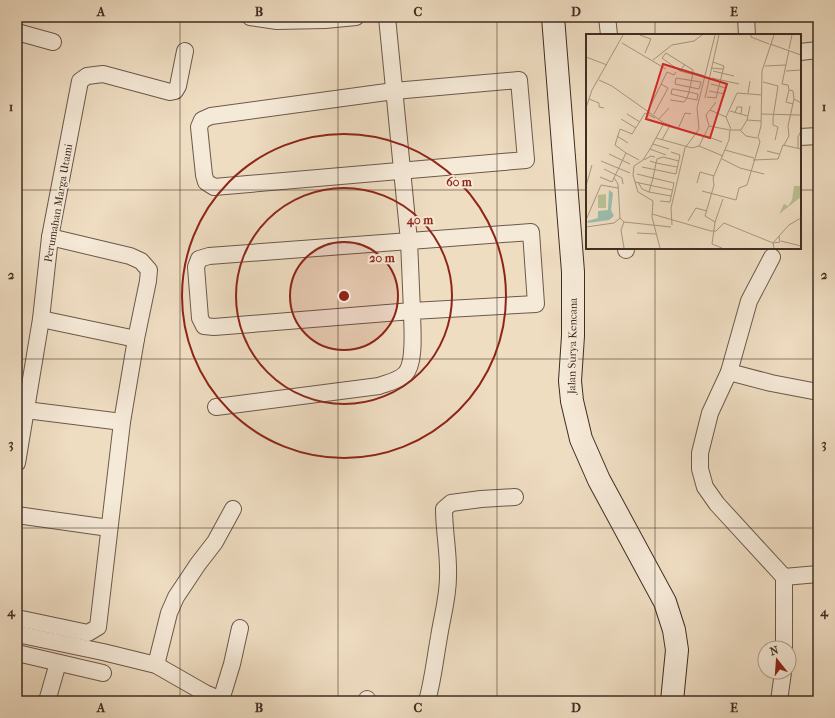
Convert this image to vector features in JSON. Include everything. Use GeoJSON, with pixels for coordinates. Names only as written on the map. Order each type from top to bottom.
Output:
{"type":"FeatureCollection","features":[{"type":"Feature","properties":{"kind":"street"},"geometry":{"type":"LineString","coordinates":[[250,17],[283,21],[325,20],[356,17]]}},
{"type":"Feature","properties":{"kind":"street"},"geometry":{"type":"LineString","coordinates":[[216,407],[379,386],[392,382],[405,374],[412,361],[412,311],[409,241],[387,17]]}},
{"type":"Feature","properties":{"kind":"street","name":"Jalan Surya Kencana"},"geometry":{"type":"LineString","coordinates":[[554,17],[572,272],[573,336],[570,381],[572,401],[580,439],[665,602],[674,630],[677,650],[672,701]]}},
{"type":"Feature","properties":{"kind":"street"},"geometry":{"type":"LineString","coordinates":[[607,17],[609,34]]}},
{"type":"Feature","properties":{"kind":"street"},"geometry":{"type":"LineString","coordinates":[[746,17],[747,34]]}},
{"type":"Feature","properties":{"kind":"street"},"geometry":{"type":"LineString","coordinates":[[17,32],[53,42]]}},
{"type":"Feature","properties":{"kind":"street"},"geometry":{"type":"LineString","coordinates":[[801,52],[818,50]]}},
{"type":"Feature","properties":{"kind":"street","name":"Perumahan Marga Utami"},"geometry":{"type":"LineString","coordinates":[[17,463],[41,319],[50,237],[80,81],[87,76],[103,74],[170,92],[175,91],[178,86],[185,51]]}},
{"type":"Feature","properties":{"kind":"street"},"geometry":{"type":"LineString","coordinates":[[519,80],[526,160],[214,187],[206,182],[202,161],[199,127],[202,120],[211,116],[394,91],[519,80]]}},
{"type":"Feature","properties":{"kind":"street"},"geometry":{"type":"LineString","coordinates":[[801,137],[818,136]]}},
{"type":"Feature","properties":{"kind":"street"},"geometry":{"type":"LineString","coordinates":[[531,232],[536,304],[412,311],[214,327],[204,326],[200,318],[196,267],[200,259],[209,256],[531,232]]}},
{"type":"Feature","properties":{"kind":"street"},"geometry":{"type":"LineString","coordinates":[[17,618],[88,633],[98,627],[122,422],[149,270],[141,261],[130,256],[50,237]]}},
{"type":"Feature","properties":{"kind":"street"},"geometry":{"type":"LineString","coordinates":[[772,257],[748,301],[729,372],[710,412],[700,453],[700,469],[705,487],[717,504],[784,577],[784,640]]}},
{"type":"Feature","properties":{"kind":"street"},"geometry":{"type":"LineString","coordinates":[[41,319],[136,339]]}},
{"type":"Feature","properties":{"kind":"street"},"geometry":{"type":"LineString","coordinates":[[729,372],[771,383],[818,392]]}},
{"type":"Feature","properties":{"kind":"street"},"geometry":{"type":"LineString","coordinates":[[26,410],[122,422]]}},
{"type":"Feature","properties":{"kind":"street"},"geometry":{"type":"LineString","coordinates":[[427,701],[433,682],[438,638],[445,612],[448,577],[444,509],[451,503],[514,497]]}},
{"type":"Feature","properties":{"kind":"street"},"geometry":{"type":"LineString","coordinates":[[156,665],[169,614],[176,597],[215,542],[233,509]]}},
{"type":"Feature","properties":{"kind":"street"},"geometry":{"type":"LineString","coordinates":[[17,515],[109,528]]}},
{"type":"Feature","properties":{"kind":"street"},"geometry":{"type":"LineString","coordinates":[[784,577],[818,574]]}},
{"type":"Feature","properties":{"kind":"street"},"geometry":{"type":"LineString","coordinates":[[17,634],[156,665],[205,693],[222,700],[240,628]]}},
{"type":"Feature","properties":{"kind":"street"},"geometry":{"type":"LineString","coordinates":[[17,653],[103,673]]}},
{"type":"Feature","properties":{"kind":"street"},"geometry":{"type":"LineString","coordinates":[[47,701],[58,663]]}},
{"type":"Feature","properties":{"kind":"street"},"geometry":{"type":"LineString","coordinates":[[779,701],[782,680]]}}]}
